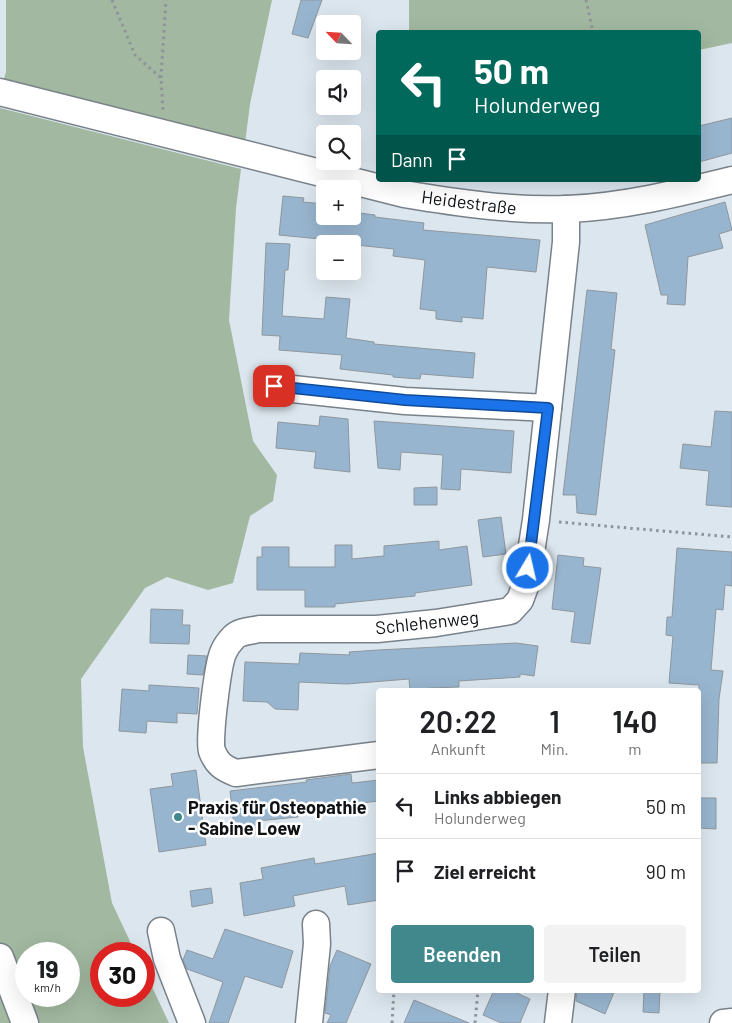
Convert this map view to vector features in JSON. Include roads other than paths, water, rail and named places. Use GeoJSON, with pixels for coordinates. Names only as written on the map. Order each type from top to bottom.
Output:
{"type":"FeatureCollection","features":[{"type":"Feature","properties":{"kind":"street","name":"Heidestraße"},"geometry":{"type":"LineString","coordinates":[[0,92],[404,194],[473,205],[566,209],[627,202],[732,180]]}},
{"type":"Feature","properties":{"kind":"street","name":"Schlehenweg"},"geometry":{"type":"LineString","coordinates":[[376,756],[236,773],[222,768],[216,761],[211,748],[218,667],[223,651],[235,636],[259,629],[377,629],[510,611],[520,600],[526,584],[536,520],[566,242],[566,209]]}},
{"type":"Feature","properties":{"kind":"street"},"geometry":{"type":"LineString","coordinates":[[274,386],[405,400],[548,408]]}},
{"type":"Feature","properties":{"kind":"street"},"geometry":{"type":"LineString","coordinates":[[309,1023],[317,944],[316,924]]}},
{"type":"Feature","properties":{"kind":"street"},"geometry":{"type":"LineString","coordinates":[[160,931],[167,959],[192,1023]]}},
{"type":"Feature","properties":{"kind":"street"},"geometry":{"type":"LineString","coordinates":[[0,957],[25,1023]]}},
{"type":"Feature","properties":{"kind":"street"},"geometry":{"type":"LineString","coordinates":[[558,1023],[562,993]]}},
{"type":"Feature","properties":{"kind":"street"},"geometry":{"type":"LineString","coordinates":[[723,1023],[732,1022]]}},
{"type":"Feature","properties":{"kind":"place","name":"Praxis für Osteopathie - Sabine Loew"},"geometry":{"type":"Point","coordinates":[178,817]}}]}
